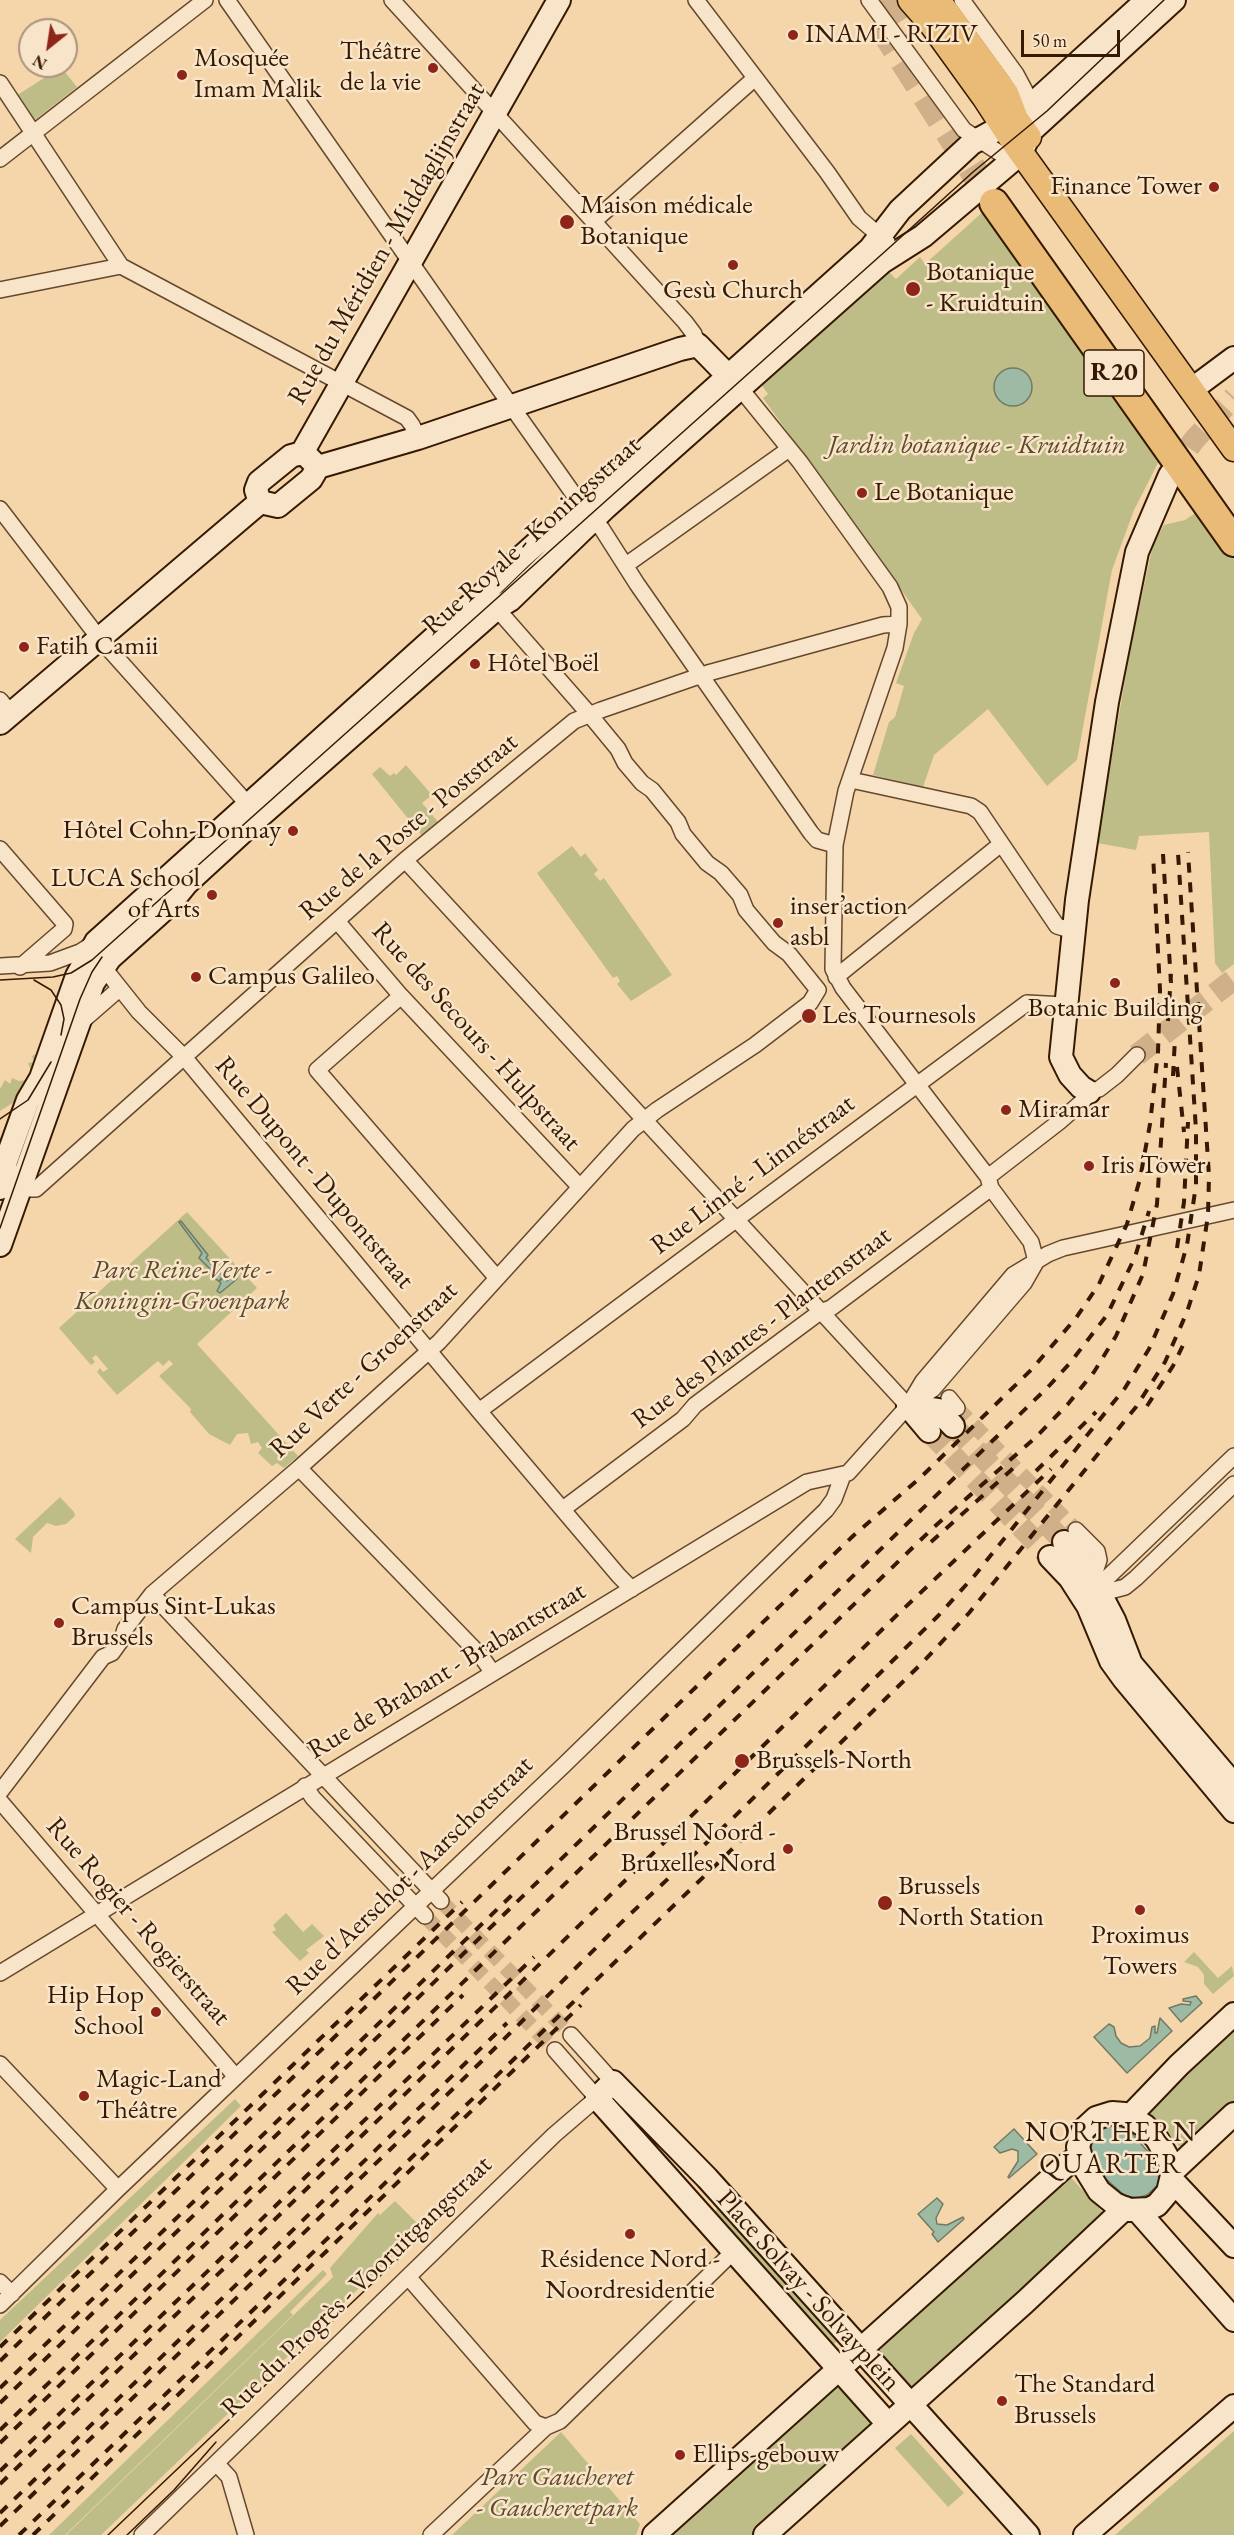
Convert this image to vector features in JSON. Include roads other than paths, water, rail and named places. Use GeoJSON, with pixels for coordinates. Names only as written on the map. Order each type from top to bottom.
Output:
{"type":"FeatureCollection","features":[{"type":"Feature","properties":{"kind":"highway","name":"R20"},"geometry":{"type":"LineString","coordinates":[[1234,512],[998,199],[1234,542]]}},
{"type":"Feature","properties":{"kind":"main road"},"geometry":{"type":"LineString","coordinates":[[910,0],[932,25],[990,105],[1020,128]]}},
{"type":"Feature","properties":{"kind":"main road"},"geometry":{"type":"LineString","coordinates":[[938,0],[1006,93],[1020,128],[1232,435]]}},
{"type":"Feature","properties":{"kind":"street"},"geometry":{"type":"LineString","coordinates":[[0,159],[205,0]]}},
{"type":"Feature","properties":{"kind":"street"},"geometry":{"type":"LineString","coordinates":[[227,0],[512,407],[626,564],[811,833],[817,840],[835,845]]}},
{"type":"Feature","properties":{"kind":"street"},"geometry":{"type":"LineString","coordinates":[[392,0],[685,322],[699,345],[734,382],[800,462],[890,587],[899,607],[895,648],[846,791],[835,845],[833,969],[990,1183],[1031,1242],[1036,1261]]}},
{"type":"Feature","properties":{"kind":"street","name":"Rue du Méridien - Middaglijnstraat"},"geometry":{"type":"LineString","coordinates":[[260,502],[278,506],[311,479],[310,460],[340,382],[560,0]]}},
{"type":"Feature","properties":{"kind":"street"},"geometry":{"type":"LineString","coordinates":[[696,0],[833,179],[859,219],[886,244]]}},
{"type":"Feature","properties":{"kind":"street"},"geometry":{"type":"LineString","coordinates":[[869,0],[964,130],[979,140],[1020,128],[962,0]]}},
{"type":"Feature","properties":{"kind":"street","name":"Rue Royale - Koningsstraat"},"geometry":{"type":"LineString","coordinates":[[886,244],[923,236],[1020,128],[1145,6],[1174,0]]}},
{"type":"Feature","properties":{"kind":"street","name":"Rue Royale - Koningsstraat"},"geometry":{"type":"LineString","coordinates":[[96,954],[110,958],[169,905],[254,811],[490,601],[510,600],[588,513],[886,244],[900,210],[979,140],[1020,128],[1031,131],[1145,6]]}},
{"type":"Feature","properties":{"kind":"street"},"geometry":{"type":"LineString","coordinates":[[593,222],[755,78]]}},
{"type":"Feature","properties":{"kind":"street"},"geometry":{"type":"LineString","coordinates":[[0,83],[120,266],[406,418],[418,438]]}},
{"type":"Feature","properties":{"kind":"street"},"geometry":{"type":"LineString","coordinates":[[0,290],[120,266]]}},
{"type":"Feature","properties":{"kind":"street"},"geometry":{"type":"LineString","coordinates":[[4,712],[99,638],[260,502],[256,490],[259,482],[291,456],[310,460],[418,438],[680,349],[699,345]]}},
{"type":"Feature","properties":{"kind":"street"},"geometry":{"type":"LineString","coordinates":[[1198,385],[1234,358]]}},
{"type":"Feature","properties":{"kind":"street"},"geometry":{"type":"LineString","coordinates":[[626,564],[789,449]]}},
{"type":"Feature","properties":{"kind":"street"},"geometry":{"type":"LineString","coordinates":[[1089,1092],[1081,1088],[1062,1063],[1065,1005],[1073,931],[1107,702],[1133,573],[1144,532],[1170,475]]}},
{"type":"Feature","properties":{"kind":"street"},"geometry":{"type":"LineString","coordinates":[[0,509],[99,638],[254,811]]}},
{"type":"Feature","properties":{"kind":"street"},"geometry":{"type":"LineString","coordinates":[[490,601],[590,715]]}},
{"type":"Feature","properties":{"kind":"street","name":"Rue de la Poste - Poststraat"},"geometry":{"type":"LineString","coordinates":[[6,1181],[36,1189],[405,860],[574,721],[702,676],[883,625],[899,624]]}},
{"type":"Feature","properties":{"kind":"street","name":"Rue Verte - Groenstraat"},"geometry":{"type":"LineString","coordinates":[[0,1792],[103,1657],[112,1653],[122,1639],[125,1629],[152,1593],[299,1468],[429,1351],[633,1129],[755,1046],[810,1004],[818,990],[789,954],[774,943],[746,910],[740,895],[721,873],[707,863],[683,834],[678,822],[652,790],[642,783],[625,763],[618,749],[590,715]]}},
{"type":"Feature","properties":{"kind":"street"},"geometry":{"type":"LineString","coordinates":[[851,780],[971,806],[980,812],[1057,926],[1073,931]]}},
{"type":"Feature","properties":{"kind":"street"},"geometry":{"type":"LineString","coordinates":[[836,976],[1001,844]]}},
{"type":"Feature","properties":{"kind":"street"},"geometry":{"type":"LineString","coordinates":[[0,849],[65,924],[64,929],[20,967]]}},
{"type":"Feature","properties":{"kind":"street"},"geometry":{"type":"LineString","coordinates":[[405,860],[929,1431]]}},
{"type":"Feature","properties":{"kind":"street","name":"Rue des Secours - Hulpstraat"},"geometry":{"type":"LineString","coordinates":[[337,921],[401,996],[579,1186]]}},
{"type":"Feature","properties":{"kind":"street"},"geometry":{"type":"LineString","coordinates":[[0,966],[41,965],[96,954]]}},
{"type":"Feature","properties":{"kind":"street"},"geometry":{"type":"LineString","coordinates":[[6,1181],[77,1025],[93,983],[96,954]]}},
{"type":"Feature","properties":{"kind":"street"},"geometry":{"type":"LineString","coordinates":[[0,1245],[6,1181],[28,1100],[41,1078],[77,976],[96,954]]}},
{"type":"Feature","properties":{"kind":"street","name":"Rue Dupont - Dupontstraat"},"geometry":{"type":"LineString","coordinates":[[96,954],[119,989],[184,1057],[479,1411],[632,1589]]}},
{"type":"Feature","properties":{"kind":"street"},"geometry":{"type":"LineString","coordinates":[[77,1025],[119,989]]}},
{"type":"Feature","properties":{"kind":"street"},"geometry":{"type":"LineString","coordinates":[[401,996],[317,1070],[497,1278]]}},
{"type":"Feature","properties":{"kind":"street","name":"Rue Linné - Linnéstraat"},"geometry":{"type":"LineString","coordinates":[[479,1411],[1027,1003],[1065,1005]]}},
{"type":"Feature","properties":{"kind":"street","name":"Rue des Plantes - Plantenstraat"},"geometry":{"type":"LineString","coordinates":[[563,1509],[683,1419],[695,1405],[820,1312],[831,1308],[990,1183],[1083,1101],[1089,1092],[1099,1089],[1137,1061]]}},
{"type":"Feature","properties":{"kind":"street"},"geometry":{"type":"LineString","coordinates":[[843,1475],[852,1470],[908,1406],[933,1389],[1024,1283],[1036,1261],[1063,1248],[1234,1210]]}},
{"type":"Feature","properties":{"kind":"street"},"geometry":{"type":"LineString","coordinates":[[908,1406],[953,1411]]}},
{"type":"Feature","properties":{"kind":"street"},"geometry":{"type":"LineString","coordinates":[[1093,1594],[1108,1576],[1234,1456]]}},
{"type":"Feature","properties":{"kind":"street"},"geometry":{"type":"LineString","coordinates":[[299,1468],[481,1656],[493,1673]]}},
{"type":"Feature","properties":{"kind":"street","name":"Rue de Brabant - Brabantstraat"},"geometry":{"type":"LineString","coordinates":[[0,1973],[807,1482],[843,1475]]}},
{"type":"Feature","properties":{"kind":"street","name":"Rue d'Aerschot - Aarschotstraat"},"geometry":{"type":"LineString","coordinates":[[0,2305],[236,2077],[437,1896],[826,1510],[834,1499],[843,1475]]}},
{"type":"Feature","properties":{"kind":"street"},"geometry":{"type":"LineString","coordinates":[[1093,1594],[1125,1587],[1231,1493],[1211,1478]]}},
{"type":"Feature","properties":{"kind":"street"},"geometry":{"type":"LineString","coordinates":[[1093,1594],[1099,1560],[1097,1551],[1063,1543],[1070,1578],[1093,1594],[1114,1620],[1131,1664],[1234,1811]]}},
{"type":"Feature","properties":{"kind":"street"},"geometry":{"type":"LineString","coordinates":[[152,1593],[437,1896]]}},
{"type":"Feature","properties":{"kind":"street"},"geometry":{"type":"LineString","coordinates":[[1174,1726],[1231,1776]]}},
{"type":"Feature","properties":{"kind":"street"},"geometry":{"type":"LineString","coordinates":[[305,1786],[313,1798],[420,1911]]}},
{"type":"Feature","properties":{"kind":"street","name":"Rue Rogier - Rogierstraat"},"geometry":{"type":"LineString","coordinates":[[0,1801],[236,2077]]}},
{"type":"Feature","properties":{"kind":"street"},"geometry":{"type":"LineString","coordinates":[[1130,2116],[1179,2065],[1234,2014]]}},
{"type":"Feature","properties":{"kind":"street"},"geometry":{"type":"LineString","coordinates":[[571,2035],[613,2082]]}},
{"type":"Feature","properties":{"kind":"street"},"geometry":{"type":"LineString","coordinates":[[555,2050],[597,2098]]}},
{"type":"Feature","properties":{"kind":"street"},"geometry":{"type":"LineString","coordinates":[[0,2064],[118,2189]]}},
{"type":"Feature","properties":{"kind":"street","name":"Rue du Progrès - Vooruitgangstraat"},"geometry":{"type":"LineString","coordinates":[[142,2535],[554,2135],[613,2082]]}},
{"type":"Feature","properties":{"kind":"street","name":"Place Solvay - Solvayplein"},"geometry":{"type":"LineString","coordinates":[[613,2082],[707,2178],[1028,2535]]}},
{"type":"Feature","properties":{"kind":"street","name":"Place Solvay - Solvayplein"},"geometry":{"type":"LineString","coordinates":[[597,2098],[888,2424]]}},
{"type":"Feature","properties":{"kind":"street"},"geometry":{"type":"LineString","coordinates":[[1234,2247],[1172,2176],[1157,2139],[1145,2126],[1130,2116],[1112,2113],[1104,2114],[1088,2123],[1079,2138],[1079,2156],[1087,2175],[1099,2191],[1131,2209],[1234,2320]]}},
{"type":"Feature","properties":{"kind":"street"},"geometry":{"type":"LineString","coordinates":[[765,2535],[909,2404],[1131,2209],[1156,2205],[1168,2192],[1172,2176],[1234,2114]]}},
{"type":"Feature","properties":{"kind":"street"},"geometry":{"type":"LineString","coordinates":[[654,2535],[1065,2166],[1079,2156]]}},
{"type":"Feature","properties":{"kind":"street","name":"Place Solvay - Solvayplein"},"geometry":{"type":"LineString","coordinates":[[686,2197],[707,2178]]}},
{"type":"Feature","properties":{"kind":"street"},"geometry":{"type":"LineString","coordinates":[[431,2535],[546,2427],[560,2421],[734,2251]]}},
{"type":"Feature","properties":{"kind":"street"},"geometry":{"type":"LineString","coordinates":[[409,2278],[535,2423],[546,2427]]}},
{"type":"Feature","properties":{"kind":"street"},"geometry":{"type":"LineString","coordinates":[[0,2282],[12,2294]]}},
{"type":"Feature","properties":{"kind":"street"},"geometry":{"type":"LineString","coordinates":[[1085,2535],[1234,2406]]}},
{"type":"Feature","properties":{"kind":"street"},"geometry":{"type":"LineString","coordinates":[[216,2463],[229,2477],[246,2535]]}},
{"type":"Feature","properties":{"kind":"tunnel"},"geometry":{"type":"LineString","coordinates":[[882,0],[906,38]]}},
{"type":"Feature","properties":{"kind":"tunnel"},"geometry":{"type":"LineString","coordinates":[[881,25],[994,203]]}},
{"type":"Feature","properties":{"kind":"tunnel"},"geometry":{"type":"LineString","coordinates":[[1170,475],[1194,440],[1234,397]]}},
{"type":"Feature","properties":{"kind":"tunnel"},"geometry":{"type":"LineString","coordinates":[[1137,1055],[1234,979]]}},
{"type":"Feature","properties":{"kind":"tunnel"},"geometry":{"type":"LineString","coordinates":[[957,1408],[1076,1530]]}},
{"type":"Feature","properties":{"kind":"tunnel"},"geometry":{"type":"LineString","coordinates":[[953,1426],[1064,1542]]}},
{"type":"Feature","properties":{"kind":"tunnel"},"geometry":{"type":"LineString","coordinates":[[929,1431],[1050,1557]]}},
{"type":"Feature","properties":{"kind":"tunnel"},"geometry":{"type":"LineString","coordinates":[[441,1901],[571,2035]]}},
{"type":"Feature","properties":{"kind":"tunnel"},"geometry":{"type":"LineString","coordinates":[[425,1916],[555,2050]]}},
{"type":"Feature","properties":{"kind":"tram line"},"geometry":{"type":"LineString","coordinates":[[0,980],[53,977],[71,973],[92,960],[973,172],[1047,111],[1164,0]]}},
{"type":"Feature","properties":{"kind":"tram line"},"geometry":{"type":"LineString","coordinates":[[0,1228],[80,999],[92,972],[102,957]]}},
{"type":"Feature","properties":{"kind":"tram line"},"geometry":{"type":"LineString","coordinates":[[34,980],[51,990],[61,1005],[64,1019],[61,1035]]}},
{"type":"Feature","properties":{"kind":"tram line"},"geometry":{"type":"LineString","coordinates":[[0,1119],[28,1100],[51,1062]]}},
{"type":"Feature","properties":{"kind":"tram line"},"geometry":{"type":"LineString","coordinates":[[108,2535],[444,2215]]}},
{"type":"Feature","properties":{"kind":"tram line"},"geometry":{"type":"LineString","coordinates":[[127,2535],[174,2490],[216,2442]]}},
{"type":"Feature","properties":{"kind":"railway"},"geometry":{"type":"LineString","coordinates":[[19,2535],[719,1862],[922,1663],[969,1613],[1136,1407],[1165,1362],[1187,1312],[1199,1275],[1208,1215],[1209,1176],[1188,852]]}},
{"type":"Feature","properties":{"kind":"railway"},"geometry":{"type":"LineString","coordinates":[[0,2526],[485,2058],[627,1917],[730,1821],[938,1616],[975,1575],[1125,1388],[1149,1349],[1173,1294],[1187,1245],[1196,1185],[1196,1130],[1178,853]]}},
{"type":"Feature","properties":{"kind":"railway"},"geometry":{"type":"LineString","coordinates":[[0,2361],[759,1626],[853,1536],[921,1477],[1031,1370],[1076,1318],[1099,1284],[1127,1224],[1140,1179],[1150,1124],[1158,1052],[1160,990],[1153,854]]}},
{"type":"Feature","properties":{"kind":"railway"},"geometry":{"type":"LineString","coordinates":[[1163,854],[1171,983]]}},
{"type":"Feature","properties":{"kind":"railway"},"geometry":{"type":"LineString","coordinates":[[1168,1021],[1171,974]]}},
{"type":"Feature","properties":{"kind":"railway"},"geometry":{"type":"LineString","coordinates":[[1173,1076],[1175,1038]]}},
{"type":"Feature","properties":{"kind":"railway"},"geometry":{"type":"LineString","coordinates":[[0,2430],[934,1527],[1035,1438],[1068,1404],[1094,1372],[1116,1336],[1143,1274],[1157,1204],[1166,1063]]}},
{"type":"Feature","properties":{"kind":"railway"},"geometry":{"type":"LineString","coordinates":[[1177,1067],[1184,1132]]}},
{"type":"Feature","properties":{"kind":"railway"},"geometry":{"type":"LineString","coordinates":[[1177,1248],[1184,1202],[1188,1122]]}},
{"type":"Feature","properties":{"kind":"railway"},"geometry":{"type":"LineString","coordinates":[[0,2403],[1048,1387],[1070,1363],[1107,1315],[1135,1257],[1149,1211]]}},
{"type":"Feature","properties":{"kind":"railway"},"geometry":{"type":"LineString","coordinates":[[1147,1406],[1173,1366],[1186,1339]]}},
{"type":"Feature","properties":{"kind":"railway"},"geometry":{"type":"LineString","coordinates":[[1036,1471],[1096,1412]]}},
{"type":"Feature","properties":{"kind":"railway"},"geometry":{"type":"LineString","coordinates":[[931,1542],[1018,1464]]}},
{"type":"Feature","properties":{"kind":"railway"},"geometry":{"type":"LineString","coordinates":[[0,2484],[511,1992],[897,1615],[1051,1469]]}},
{"type":"Feature","properties":{"kind":"railway"},"geometry":{"type":"LineString","coordinates":[[0,2388],[512,1895]]}},
{"type":"Feature","properties":{"kind":"railway"},"geometry":{"type":"LineString","coordinates":[[0,2347],[462,1902]]}},
{"type":"Feature","properties":{"kind":"railway"},"geometry":{"type":"LineString","coordinates":[[0,2471],[534,1957]]}},
{"type":"Feature","properties":{"kind":"railway"},"geometry":{"type":"LineString","coordinates":[[0,2443],[463,1995]]}},
{"type":"Feature","properties":{"kind":"railway"},"geometry":{"type":"LineString","coordinates":[[33,2535],[581,2005]]}},
{"type":"Feature","properties":{"kind":"railway"},"geometry":{"type":"LineString","coordinates":[[0,2513],[507,2023]]}},
{"type":"Feature","properties":{"kind":"place","name":"INAMI - RIZIV"},"geometry":{"type":"Point","coordinates":[793,35]}},
{"type":"Feature","properties":{"kind":"place","name":"Théâtre de la vie"},"geometry":{"type":"Point","coordinates":[433,68]}},
{"type":"Feature","properties":{"kind":"place","name":"Mosquée Imam Malik"},"geometry":{"type":"Point","coordinates":[182,75]}},
{"type":"Feature","properties":{"kind":"place","name":"Finance Tower"},"geometry":{"type":"Point","coordinates":[1214,187]}},
{"type":"Feature","properties":{"kind":"place","name":"Maison médicale Botanique"},"geometry":{"type":"Point","coordinates":[567,222]}},
{"type":"Feature","properties":{"kind":"place","name":"Gesù Church"},"geometry":{"type":"Point","coordinates":[733,265]}},
{"type":"Feature","properties":{"kind":"place","name":"Botanique - Kruidtuin"},"geometry":{"type":"Point","coordinates":[913,289]}},
{"type":"Feature","properties":{"kind":"place","name":"Le Botanique"},"geometry":{"type":"Point","coordinates":[862,493]}},
{"type":"Feature","properties":{"kind":"place","name":"Fatih Camii"},"geometry":{"type":"Point","coordinates":[24,647]}},
{"type":"Feature","properties":{"kind":"place","name":"Hôtel Boël"},"geometry":{"type":"Point","coordinates":[475,664]}},
{"type":"Feature","properties":{"kind":"place","name":"Hôtel Cohn-Donnay"},"geometry":{"type":"Point","coordinates":[293,831]}},
{"type":"Feature","properties":{"kind":"place","name":"LUCA School of Arts"},"geometry":{"type":"Point","coordinates":[212,895]}},
{"type":"Feature","properties":{"kind":"place","name":"inser’action asbl"},"geometry":{"type":"Point","coordinates":[778,923]}},
{"type":"Feature","properties":{"kind":"place","name":"Campus Galileo"},"geometry":{"type":"Point","coordinates":[196,977]}},
{"type":"Feature","properties":{"kind":"place","name":"Botanic Building"},"geometry":{"type":"Point","coordinates":[1115,983]}},
{"type":"Feature","properties":{"kind":"place","name":"Les Tournesols"},"geometry":{"type":"Point","coordinates":[809,1016]}},
{"type":"Feature","properties":{"kind":"place","name":"Miramar"},"geometry":{"type":"Point","coordinates":[1006,1110]}},
{"type":"Feature","properties":{"kind":"place","name":"Iris Tower"},"geometry":{"type":"Point","coordinates":[1089,1166]}},
{"type":"Feature","properties":{"kind":"place","name":"Campus Sint-Lukas Brussels"},"geometry":{"type":"Point","coordinates":[59,1623]}},
{"type":"Feature","properties":{"kind":"place","name":"Brussels-North"},"geometry":{"type":"Point","coordinates":[742,1761]}},
{"type":"Feature","properties":{"kind":"place","name":"Brussel Noord - Bruxelles Nord"},"geometry":{"type":"Point","coordinates":[788,1849]}},
{"type":"Feature","properties":{"kind":"place","name":"Brussels North Station"},"geometry":{"type":"Point","coordinates":[885,1903]}},
{"type":"Feature","properties":{"kind":"place","name":"Proximus Towers"},"geometry":{"type":"Point","coordinates":[1140,1910]}},
{"type":"Feature","properties":{"kind":"place","name":"Hip Hop School"},"geometry":{"type":"Point","coordinates":[156,2012]}},
{"type":"Feature","properties":{"kind":"place","name":"Magic-Land Théâtre"},"geometry":{"type":"Point","coordinates":[84,2096]}},
{"type":"Feature","properties":{"kind":"place","name":"Résidence Nord - Noordresidentie"},"geometry":{"type":"Point","coordinates":[630,2234]}},
{"type":"Feature","properties":{"kind":"place","name":"The Standard Brussels"},"geometry":{"type":"Point","coordinates":[1002,2401]}},
{"type":"Feature","properties":{"kind":"place","name":"Ellips-gebouw"},"geometry":{"type":"Point","coordinates":[680,2455]}},
{"type":"Feature","properties":{"kind":"district","name":"NORTHERN QUARTER"},"geometry":{"type":"Point","coordinates":[1111,2149]}},
{"type":"Feature","properties":{"kind":"park label","name":"Jardin botanique - Kruidtuin"},"geometry":{"type":"Point","coordinates":[977,446]}},
{"type":"Feature","properties":{"kind":"park label","name":"Parc Reine-Verte - Koningin-Groenpark"},"geometry":{"type":"Point","coordinates":[182,1286]}},
{"type":"Feature","properties":{"kind":"park label","name":"Parc Gaucheret - Gaucheretpark"},"geometry":{"type":"Point","coordinates":[557,2494]}}]}
